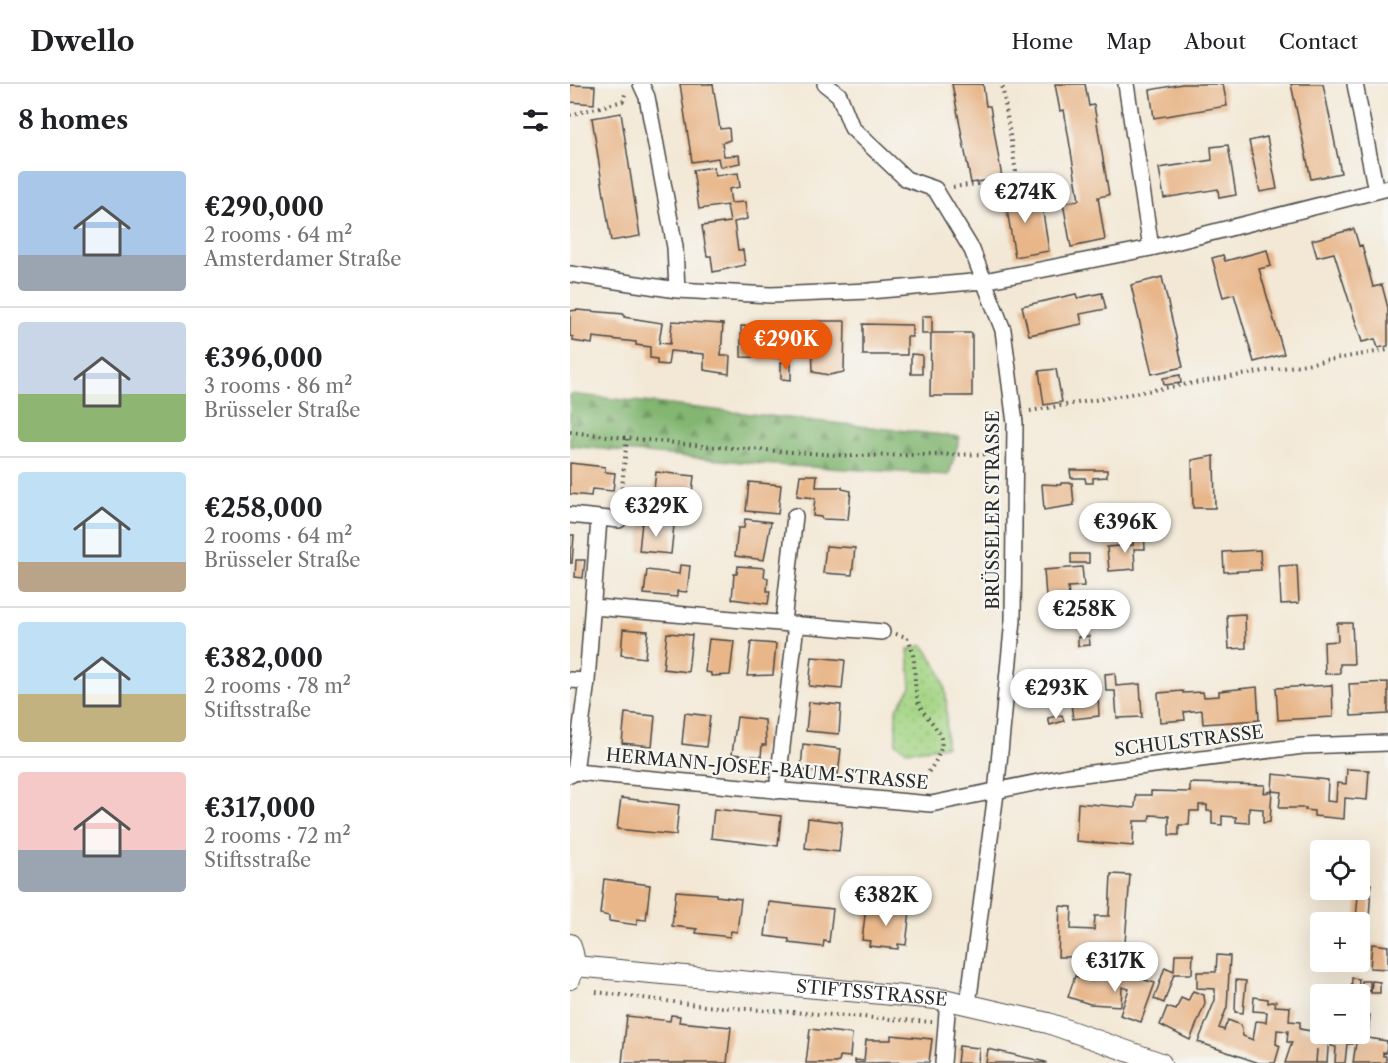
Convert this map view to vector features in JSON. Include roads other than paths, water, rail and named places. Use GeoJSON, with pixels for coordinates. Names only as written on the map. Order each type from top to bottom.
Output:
{"type":"FeatureCollection","features":[{"type":"Feature","properties":{"kind":"street"},"geometry":{"type":"LineString","coordinates":[[641,84],[646,97],[675,247],[677,290]]}},
{"type":"Feature","properties":{"kind":"street","name":"BRÜSSELER STRASSE"},"geometry":{"type":"LineString","coordinates":[[825,84],[839,95],[852,128],[906,179],[935,189],[972,250],[1003,330],[1014,413],[1016,454],[1013,620],[996,793],[968,1004]]}},
{"type":"Feature","properties":{"kind":"street"},"geometry":{"type":"LineString","coordinates":[[1126,84],[1151,248]]}},
{"type":"Feature","properties":{"kind":"street"},"geometry":{"type":"LineString","coordinates":[[570,274],[677,290],[771,295],[869,291],[984,281],[1151,248],[1382,190],[1355,84]]}},
{"type":"Feature","properties":{"kind":"street"},"geometry":{"type":"LineString","coordinates":[[570,515],[619,520]]}},
{"type":"Feature","properties":{"kind":"street"},"geometry":{"type":"LineString","coordinates":[[777,791],[795,516]]}},
{"type":"Feature","properties":{"kind":"street"},"geometry":{"type":"LineString","coordinates":[[572,774],[587,681],[599,519]]}},
{"type":"Feature","properties":{"kind":"street"},"geometry":{"type":"LineString","coordinates":[[594,607],[882,632]]}},
{"type":"Feature","properties":{"kind":"street"},"geometry":{"type":"LineString","coordinates":[[570,680],[587,681]]}},
{"type":"Feature","properties":{"kind":"street","name":"SCHULSTRASSE"},"geometry":{"type":"LineString","coordinates":[[996,793],[1068,776],[1303,746],[1388,743]]}},
{"type":"Feature","properties":{"kind":"street","name":"HERMANN-JOSEF-BAUM-STRASSE"},"geometry":{"type":"LineString","coordinates":[[572,774],[906,803],[931,804],[996,793]]}},
{"type":"Feature","properties":{"kind":"street"},"geometry":{"type":"LineString","coordinates":[[570,944],[574,955],[572,973]]}},
{"type":"Feature","properties":{"kind":"street","name":"STIFTSSTRASSE"},"geometry":{"type":"LineString","coordinates":[[572,973],[948,1000],[1048,1023],[1161,1063]]}},
{"type":"Feature","properties":{"kind":"street"},"geometry":{"type":"LineString","coordinates":[[943,1063],[948,1000]]}}]}
